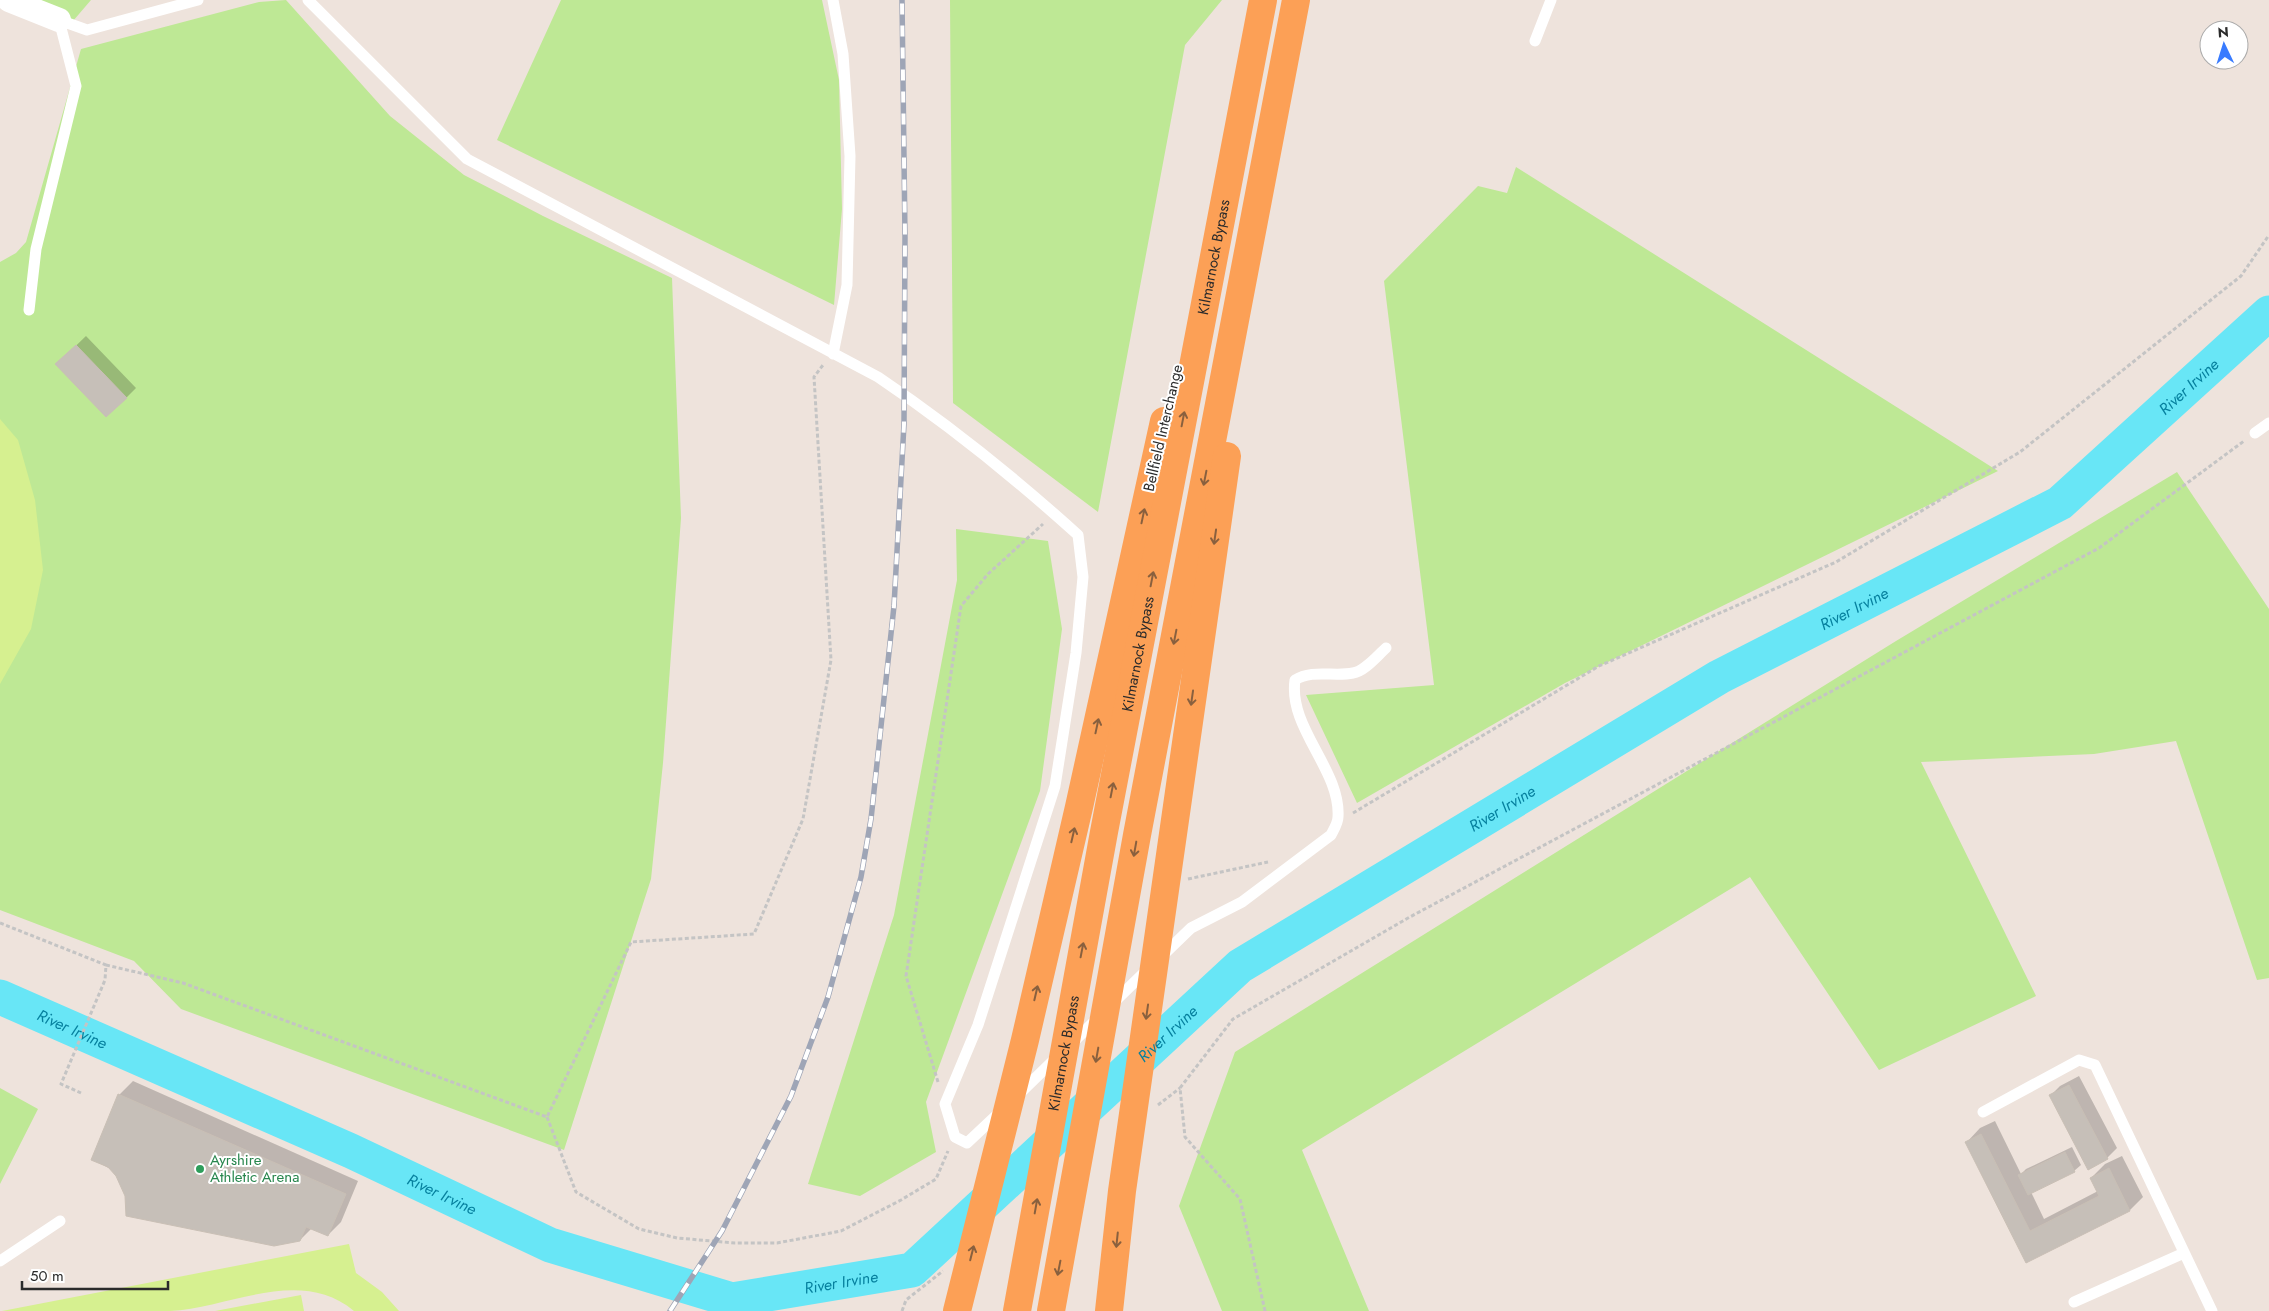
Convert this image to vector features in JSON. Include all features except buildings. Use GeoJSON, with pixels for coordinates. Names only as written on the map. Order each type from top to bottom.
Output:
{"type":"FeatureCollection","features":[{"type":"Feature","properties":{"kind":"highway","name":"Kilmarnock Bypass"},"geometry":{"type":"LineString","coordinates":[[1017,1311],[1073,998],[1263,0]]}},
{"type":"Feature","properties":{"kind":"highway"},"geometry":{"type":"LineString","coordinates":[[1051,1311],[1115,956],[1296,0]]}},
{"type":"Feature","properties":{"kind":"highway","name":"Bellfield Interchange"},"geometry":{"type":"LineString","coordinates":[[959,1306],[1025,1040],[1079,807],[1171,390],[1254,51]]}},
{"type":"Feature","properties":{"kind":"highway"},"geometry":{"type":"LineString","coordinates":[[1109,1311],[1122,1191],[1161,911],[1285,56]]}},
{"type":"Feature","properties":{"kind":"street"},"geometry":{"type":"LineString","coordinates":[[9,0],[59,20]]}},
{"type":"Feature","properties":{"kind":"lane"},"geometry":{"type":"LineString","coordinates":[[59,20],[87,30],[198,0]]}},
{"type":"Feature","properties":{"kind":"lane"},"geometry":{"type":"LineString","coordinates":[[308,0],[467,159],[878,377],[918,404],[1054,514],[1078,536],[1083,577],[1076,653],[1055,786],[978,1025],[945,1104],[955,1136],[967,1144],[1191,928],[1242,902],[1306,855],[1331,834],[1338,819],[1337,798],[1299,712],[1294,691],[1296,680],[1303,675],[1354,673],[1363,669],[1386,648]]}},
{"type":"Feature","properties":{"kind":"lane"},"geometry":{"type":"LineString","coordinates":[[833,0],[843,54],[850,156],[847,285],[833,354]]}},
{"type":"Feature","properties":{"kind":"lane"},"geometry":{"type":"LineString","coordinates":[[1535,41],[1551,0]]}},
{"type":"Feature","properties":{"kind":"lane"},"geometry":{"type":"LineString","coordinates":[[29,310],[36,249],[76,86],[59,20]]}},
{"type":"Feature","properties":{"kind":"lane"},"geometry":{"type":"LineString","coordinates":[[2255,433],[2269,423]]}},
{"type":"Feature","properties":{"kind":"lane"},"geometry":{"type":"LineString","coordinates":[[1983,1112],[2079,1060],[2095,1065],[2212,1311]]}},
{"type":"Feature","properties":{"kind":"lane"},"geometry":{"type":"LineString","coordinates":[[0,1261],[60,1221]]}},
{"type":"Feature","properties":{"kind":"lane"},"geometry":{"type":"LineString","coordinates":[[2074,1302],[2184,1253]]}},
{"type":"Feature","properties":{"kind":"path"},"geometry":{"type":"LineString","coordinates":[[1336,823],[1599,666],[1836,562],[2020,452],[2241,276],[2269,235]]}},
{"type":"Feature","properties":{"kind":"path"},"geometry":{"type":"LineString","coordinates":[[833,354],[814,377],[831,660],[803,819],[754,934],[631,942],[547,1117],[576,1192],[639,1229],[677,1238],[735,1243],[777,1243],[841,1231],[901,1200],[936,1179],[955,1136]]}},
{"type":"Feature","properties":{"kind":"path"},"geometry":{"type":"LineString","coordinates":[[1265,1311],[1240,1199],[1185,1137],[1180,1088],[1234,1019],[1408,918],[2099,548],[2255,433]]}},
{"type":"Feature","properties":{"kind":"path"},"geometry":{"type":"LineString","coordinates":[[945,1104],[906,976],[961,606],[988,574],[1054,514]]}},
{"type":"Feature","properties":{"kind":"path"},"geometry":{"type":"LineString","coordinates":[[1183,880],[1306,855]]}},
{"type":"Feature","properties":{"kind":"path"},"geometry":{"type":"LineString","coordinates":[[0,923],[106,965],[183,983],[547,1117]]}},
{"type":"Feature","properties":{"kind":"path"},"geometry":{"type":"LineString","coordinates":[[81,1093],[60,1084],[105,980],[106,965]]}},
{"type":"Feature","properties":{"kind":"green space"},"geometry":{"type":"Polygon","coordinates":[[[24,0],[91,0],[73,21],[24,0]]]}},
{"type":"Feature","properties":{"kind":"green space"},"geometry":{"type":"Polygon","coordinates":[[[286,0],[390,116],[464,175],[543,216],[672,278],[681,518],[663,763],[651,879],[564,1150],[181,1009],[134,961],[0,910],[0,262],[16,253],[26,242],[81,49],[259,2],[286,0]]]}},
{"type":"Feature","properties":{"kind":"green space"},"geometry":{"type":"Polygon","coordinates":[[[561,0],[822,0],[839,80],[842,209],[834,305],[497,140],[561,0]]]}},
{"type":"Feature","properties":{"kind":"green space"},"geometry":{"type":"Polygon","coordinates":[[[950,0],[1222,0],[1185,45],[1098,512],[953,403],[950,0]]]}},
{"type":"Feature","properties":{"kind":"green space"},"geometry":{"type":"Polygon","coordinates":[[[1516,167],[1998,471],[1565,683],[1357,803],[1306,695],[1434,685],[1384,281],[1478,186],[1507,193],[1516,167]]]}},
{"type":"Feature","properties":{"kind":"green space"},"geometry":{"type":"Polygon","coordinates":[[[0,419],[18,440],[35,500],[43,570],[31,629],[0,684],[0,419]]]}},
{"type":"Feature","properties":{"kind":"green space"},"geometry":{"type":"Polygon","coordinates":[[[2177,472],[2269,609],[2269,978],[2257,980],[2176,741],[2094,754],[1921,762],[2036,996],[1879,1070],[1750,877],[1302,1150],[1369,1311],[1222,1311],[1179,1206],[1235,1052],[1896,641],[2177,472]]]}},
{"type":"Feature","properties":{"kind":"green space"},"geometry":{"type":"Polygon","coordinates":[[[956,529],[1048,541],[1062,629],[1040,791],[926,1102],[936,1152],[860,1196],[808,1184],[894,915],[957,580],[956,529]]]}},
{"type":"Feature","properties":{"kind":"green space"},"geometry":{"type":"Polygon","coordinates":[[[0,1088],[38,1109],[0,1184],[0,1088]]]}},
{"type":"Feature","properties":{"kind":"green space"},"geometry":{"type":"Polygon","coordinates":[[[349,1244],[356,1273],[382,1292],[399,1311],[354,1311],[333,1298],[311,1292],[288,1290],[170,1311],[2,1311],[349,1244]]]}},
{"type":"Feature","properties":{"kind":"green space"},"geometry":{"type":"Polygon","coordinates":[[[301,1295],[304,1311],[215,1311],[301,1295]]]}},
{"type":"Feature","properties":{"kind":"waterway","name":"River Irvine"},"geometry":{"type":"LineString","coordinates":[[0,997],[351,1151],[550,1245],[732,1300],[912,1270],[1240,966],[1719,677],[2060,503],[2269,313]]}},
{"type":"Feature","properties":{"kind":"railway"},"geometry":{"type":"LineString","coordinates":[[670,1311],[722,1231],[791,1096],[828,997],[861,877],[871,819],[894,606],[904,424],[905,237],[902,0]]}},
{"type":"Feature","properties":{"kind":"place","name":"Ayrshire Athletic Arena"},"geometry":{"type":"Point","coordinates":[200,1169]}}]}
